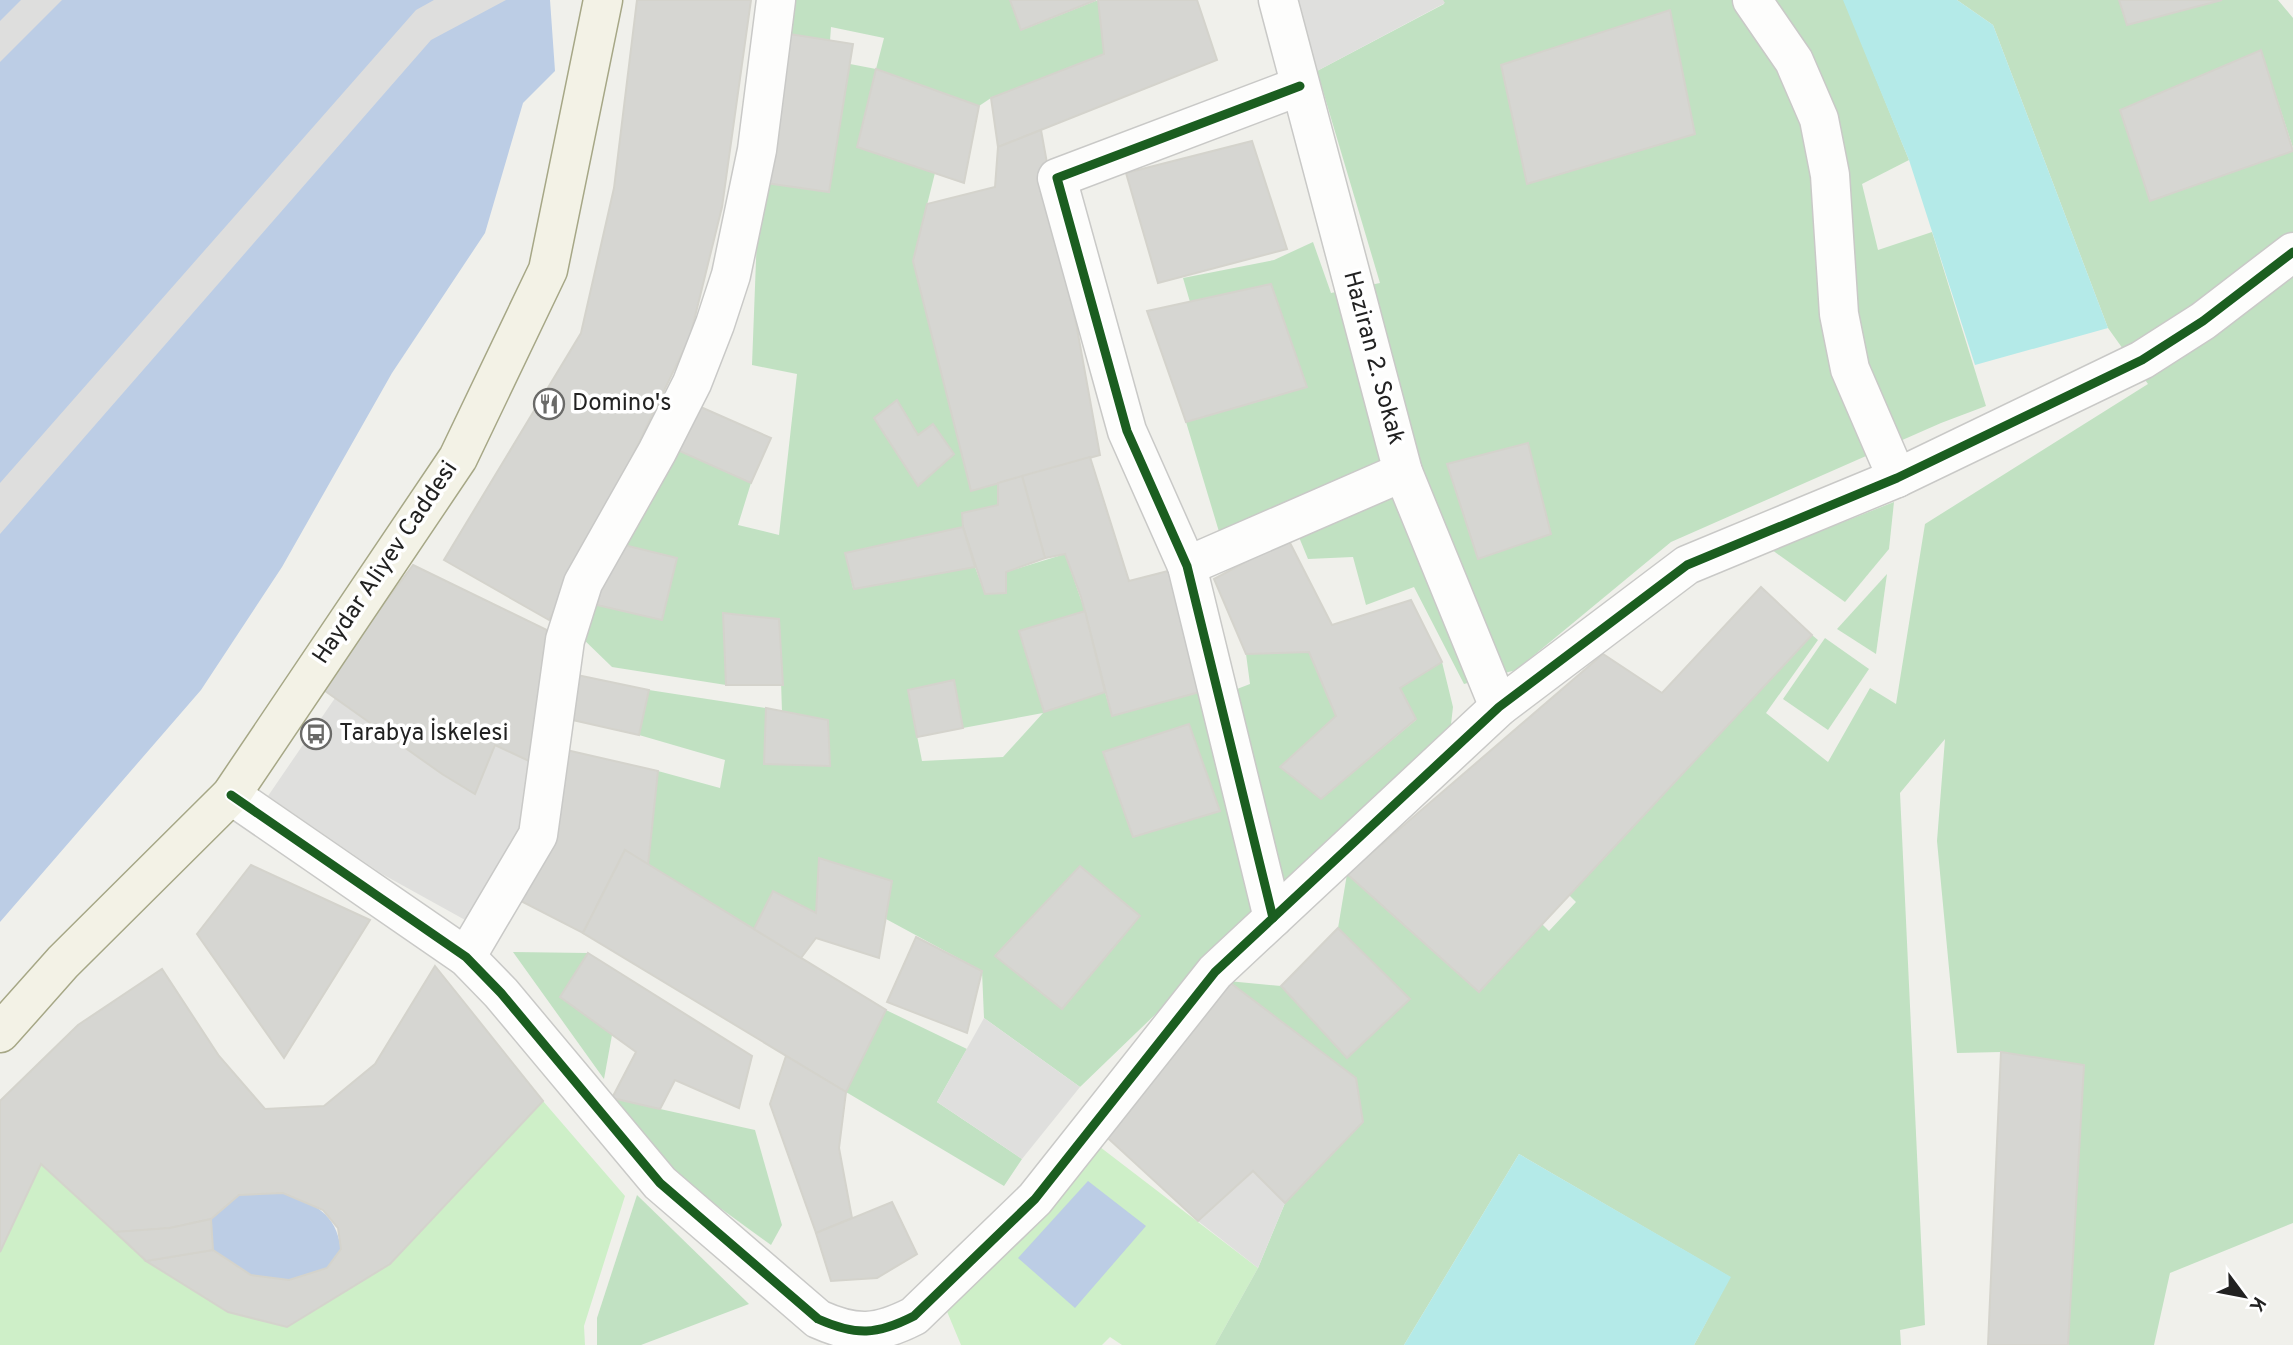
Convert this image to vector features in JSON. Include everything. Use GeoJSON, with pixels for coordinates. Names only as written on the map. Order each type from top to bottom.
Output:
{"type":"FeatureCollection","features":[{"type":"Feature","properties":{"kind":"main road","name":"Haydar Aliyev Caddesi"},"geometry":{"type":"LineString","coordinates":[[0,1033],[63,962],[231,795],[457,458],[548,270],[603,0]]}},
{"type":"Feature","properties":{"kind":"street"},"geometry":{"type":"LineString","coordinates":[[466,957],[538,835],[565,640],[583,583],[657,452],[692,383],[731,275],[757,150],[776,0]]}},
{"type":"Feature","properties":{"kind":"street","name":"Haziran 2. Sokak"},"geometry":{"type":"LineString","coordinates":[[1278,0],[1403,472],[1499,707]]}},
{"type":"Feature","properties":{"kind":"street"},"geometry":{"type":"LineString","coordinates":[[1752,0],[1794,61],[1818,119],[1830,174],[1839,314],[1850,369],[1896,478]]}},
{"type":"Feature","properties":{"kind":"street"},"geometry":{"type":"LineString","coordinates":[[1273,918],[1187,566],[1127,431],[1057,178],[1300,86]]}},
{"type":"Feature","properties":{"kind":"street"},"geometry":{"type":"LineString","coordinates":[[231,795],[466,957],[501,993],[660,1183],[710,1230],[818,1319],[841,1329],[867,1332],[890,1328],[914,1316],[1035,1199],[1199,991],[1273,918],[1499,707],[1687,565],[1986,438],[2142,360],[2203,321],[2293,252]]}},
{"type":"Feature","properties":{"kind":"street"},"geometry":{"type":"LineString","coordinates":[[1187,566],[1403,472]]}},
{"type":"Feature","properties":{"kind":"green space"},"geometry":{"type":"Polygon","coordinates":[[[784,0],[1010,0],[1022,30],[1098,0],[1104,54],[991,98],[979,106],[876,69],[884,38],[831,27],[830,41],[777,32],[784,0]]]}},
{"type":"Feature","properties":{"kind":"green space"},"geometry":{"type":"Polygon","coordinates":[[[1443,0],[1844,0],[1909,160],[1862,184],[1878,250],[1932,232],[1986,406],[1941,423],[1671,542],[1516,670],[1464,684],[1414,587],[1366,605],[1353,557],[1308,559],[1289,513],[1220,535],[1186,422],[1307,387],[1271,285],[1190,302],[1183,278],[1274,260],[1313,242],[1331,293],[1380,283],[1317,71],[1444,4],[1443,0]],[[1670,11],[1501,65],[1527,184],[1695,134],[1670,11]],[[1528,443],[1447,464],[1478,559],[1551,534],[1528,443]]]}},
{"type":"Feature","properties":{"kind":"green space"},"geometry":{"type":"Polygon","coordinates":[[[1957,0],[2119,0],[2127,25],[2222,0],[2278,0],[2293,18],[2293,148],[2261,50],[2121,111],[2150,201],[2293,151],[2293,1223],[2170,1273],[2154,1345],[2068,1345],[2084,1066],[2001,1052],[1957,1053],[1937,841],[1945,739],[1900,793],[1925,1325],[1900,1330],[1901,1345],[1694,1345],[1730,1277],[1519,1154],[1404,1345],[1215,1345],[1258,1268],[1285,1203],[1363,1122],[1356,1078],[1228,981],[1281,986],[1348,1057],[1410,999],[1338,928],[1347,874],[1479,992],[1542,924],[1549,931],[1576,902],[1569,895],[1812,635],[1818,640],[1766,713],[1828,762],[1870,688],[1896,704],[1925,524],[2148,384],[2108,328],[1993,25],[1957,0]]]}},
{"type":"Feature","properties":{"kind":"green space"},"geometry":{"type":"Polygon","coordinates":[[[850,64],[876,69],[857,147],[935,173],[913,261],[998,483],[998,505],[963,513],[963,527],[845,553],[853,588],[975,567],[985,594],[1005,593],[1006,572],[1065,554],[1085,611],[1020,632],[1045,712],[1105,692],[1112,716],[1207,690],[1211,699],[1250,684],[1246,654],[1309,652],[1336,716],[1280,767],[1321,799],[1416,720],[1400,688],[1442,662],[1453,707],[1450,733],[1374,796],[1313,874],[1164,1006],[1080,1087],[984,1018],[982,971],[886,919],[892,881],[816,913],[773,891],[754,929],[648,865],[658,771],[720,788],[725,760],[639,735],[649,690],[766,708],[765,764],[782,712],[779,619],[723,613],[726,685],[612,667],[579,635],[597,605],[662,620],[677,558],[617,543],[675,449],[751,483],[738,525],[779,535],[797,374],[752,365],[759,182],[829,191],[850,64]],[[897,400],[874,418],[918,486],[954,454],[933,424],[918,435],[897,400]],[[954,680],[908,690],[922,761],[1003,757],[1043,713],[963,728],[954,680]],[[1189,725],[1103,752],[1134,837],[1219,811],[1189,725]],[[1080,867],[995,955],[1062,1009],[1140,916],[1080,867]]]}},
{"type":"Feature","properties":{"kind":"green space"},"geometry":{"type":"Polygon","coordinates":[[[1894,502],[1889,549],[1845,602],[1772,550],[1894,502]]]}},
{"type":"Feature","properties":{"kind":"green space"},"geometry":{"type":"Polygon","coordinates":[[[1887,574],[1876,654],[1837,629],[1887,574]]]}},
{"type":"Feature","properties":{"kind":"green space"},"geometry":{"type":"Polygon","coordinates":[[[1825,638],[1869,669],[1828,730],[1783,699],[1825,638]]]}},
{"type":"Feature","properties":{"kind":"green space"},"geometry":{"type":"Polygon","coordinates":[[[513,952],[588,953],[561,997],[612,1035],[604,1079],[513,952]]]}},
{"type":"Feature","properties":{"kind":"green space"},"geometry":{"type":"Polygon","coordinates":[[[886,1010],[967,1049],[937,1102],[1022,1159],[1004,1186],[846,1092],[886,1010]]]}},
{"type":"Feature","properties":{"kind":"green space"},"geometry":{"type":"Polygon","coordinates":[[[615,1099],[755,1130],[782,1225],[771,1245],[683,1181],[615,1099]]]}},
{"type":"Feature","properties":{"kind":"green space"},"geometry":{"type":"Polygon","coordinates":[[[543,1101],[625,1196],[584,1326],[585,1345],[0,1345],[0,1252],[41,1164],[147,1261],[228,1312],[287,1327],[390,1264],[543,1101]]]}},
{"type":"Feature","properties":{"kind":"green space"},"geometry":{"type":"Polygon","coordinates":[[[1100,1147],[1258,1268],[1215,1345],[1122,1345],[1110,1337],[1102,1345],[961,1345],[943,1302],[1100,1147]]]}},
{"type":"Feature","properties":{"kind":"green space"},"geometry":{"type":"Polygon","coordinates":[[[637,1195],[749,1304],[641,1345],[597,1345],[597,1318],[637,1195]]]}},
{"type":"Feature","properties":{"kind":"shaded area"},"geometry":{"type":"Polygon","coordinates":[[[0,0],[550,0],[555,71],[523,103],[485,233],[392,373],[282,567],[201,690],[0,922],[0,0]]]}},
{"type":"Feature","properties":{"kind":"shaded area"},"geometry":{"type":"Polygon","coordinates":[[[1296,0],[1443,0],[1445,3],[1317,71],[1296,0]]]}},
{"type":"Feature","properties":{"kind":"shaded area"},"geometry":{"type":"Polygon","coordinates":[[[1843,0],[1957,0],[1993,25],[2108,328],[1975,365],[1909,160],[1843,0]]]}},
{"type":"Feature","properties":{"kind":"shaded area"},"geometry":{"type":"Polygon","coordinates":[[[335,698],[442,774],[475,793],[495,745],[543,768],[541,809],[476,926],[382,874],[268,796],[335,698]]]}},
{"type":"Feature","properties":{"kind":"shaded area"},"geometry":{"type":"Polygon","coordinates":[[[984,1018],[1080,1087],[1022,1159],[937,1102],[984,1018]]]}},
{"type":"Feature","properties":{"kind":"shaded area"},"geometry":{"type":"Polygon","coordinates":[[[1519,1154],[1731,1277],[1694,1345],[1404,1345],[1519,1154]]]}},
{"type":"Feature","properties":{"kind":"shaded area"},"geometry":{"type":"Polygon","coordinates":[[[1253,1171],[1285,1203],[1258,1268],[1198,1221],[1253,1171]]]}},
{"type":"Feature","properties":{"kind":"shaded area"},"geometry":{"type":"Polygon","coordinates":[[[1088,1181],[1146,1226],[1075,1308],[1018,1258],[1088,1181]]]}},
{"type":"Feature","properties":{"kind":"shaded area"},"geometry":{"type":"Polygon","coordinates":[[[283,1193],[314,1206],[329,1218],[334,1226],[341,1249],[327,1268],[289,1280],[251,1275],[213,1250],[211,1219],[239,1195],[283,1193]]]}},
{"type":"Feature","properties":{"kind":"pier"},"geometry":{"type":"Polygon","coordinates":[[[21,0],[62,0],[0,62],[0,21],[21,0]]]}},
{"type":"Feature","properties":{"kind":"pier"},"geometry":{"type":"Polygon","coordinates":[[[434,0],[506,0],[431,40],[0,534],[0,483],[416,10],[434,0]]]}},
{"type":"Feature","properties":{"kind":"building"},"geometry":{"type":"Polygon","coordinates":[[[637,0],[751,0],[722,207],[690,337],[575,575],[549,620],[444,560],[581,333],[614,188],[637,0]]]}},
{"type":"Feature","properties":{"kind":"building"},"geometry":{"type":"Polygon","coordinates":[[[1010,0],[1096,0],[1021,30],[1010,0]]]}},
{"type":"Feature","properties":{"kind":"building"},"geometry":{"type":"Polygon","coordinates":[[[1098,0],[1197,0],[1217,60],[998,147],[991,98],[1104,54],[1098,0]]]}},
{"type":"Feature","properties":{"kind":"building"},"geometry":{"type":"Polygon","coordinates":[[[2119,0],[2222,0],[2127,25],[2119,0]]]}},
{"type":"Feature","properties":{"kind":"building"},"geometry":{"type":"Polygon","coordinates":[[[1670,10],[1695,134],[1527,184],[1501,65],[1670,10]]]}},
{"type":"Feature","properties":{"kind":"building"},"geometry":{"type":"Polygon","coordinates":[[[777,32],[853,44],[829,192],[759,182],[777,32]]]}},
{"type":"Feature","properties":{"kind":"building"},"geometry":{"type":"Polygon","coordinates":[[[2261,50],[2293,151],[2150,201],[2120,110],[2261,50]]]}},
{"type":"Feature","properties":{"kind":"building"},"geometry":{"type":"Polygon","coordinates":[[[876,69],[979,106],[964,183],[857,147],[876,69]]]}},
{"type":"Feature","properties":{"kind":"building"},"geometry":{"type":"Polygon","coordinates":[[[1041,130],[1100,455],[971,491],[913,261],[927,204],[995,187],[998,147],[1041,130]]]}},
{"type":"Feature","properties":{"kind":"building"},"geometry":{"type":"Polygon","coordinates":[[[1252,141],[1287,249],[1158,283],[1126,173],[1252,141]]]}},
{"type":"Feature","properties":{"kind":"building"},"geometry":{"type":"Polygon","coordinates":[[[1271,284],[1307,387],[1186,422],[1147,311],[1271,284]]]}},
{"type":"Feature","properties":{"kind":"building"},"geometry":{"type":"Polygon","coordinates":[[[897,400],[918,435],[933,424],[954,454],[918,486],[874,418],[897,400]]]}},
{"type":"Feature","properties":{"kind":"building"},"geometry":{"type":"Polygon","coordinates":[[[687,401],[771,438],[751,483],[675,449],[687,401]]]}},
{"type":"Feature","properties":{"kind":"building"},"geometry":{"type":"Polygon","coordinates":[[[1528,443],[1551,534],[1478,559],[1447,464],[1528,443]]]}},
{"type":"Feature","properties":{"kind":"building"},"geometry":{"type":"Polygon","coordinates":[[[1090,457],[1129,581],[1172,570],[1207,690],[1112,716],[1081,597],[1065,554],[1045,558],[1022,476],[1090,457]]]}},
{"type":"Feature","properties":{"kind":"building"},"geometry":{"type":"Polygon","coordinates":[[[1022,476],[1045,558],[1006,572],[1006,593],[985,594],[963,527],[962,513],[998,505],[998,483],[1022,476]]]}},
{"type":"Feature","properties":{"kind":"building"},"geometry":{"type":"Polygon","coordinates":[[[963,527],[975,567],[854,589],[845,553],[963,527]]]}},
{"type":"Feature","properties":{"kind":"building"},"geometry":{"type":"Polygon","coordinates":[[[1288,539],[1332,625],[1411,600],[1442,662],[1400,688],[1416,719],[1321,799],[1280,767],[1336,716],[1309,652],[1246,654],[1214,579],[1288,539]]]}},
{"type":"Feature","properties":{"kind":"building"},"geometry":{"type":"Polygon","coordinates":[[[612,542],[677,558],[662,620],[597,605],[612,542]]]}},
{"type":"Feature","properties":{"kind":"building"},"geometry":{"type":"Polygon","coordinates":[[[413,565],[547,630],[529,761],[495,745],[475,794],[442,774],[321,688],[413,565]]]}},
{"type":"Feature","properties":{"kind":"building"},"geometry":{"type":"Polygon","coordinates":[[[1761,587],[1812,635],[1479,992],[1347,874],[1603,654],[1662,693],[1761,587]]]}},
{"type":"Feature","properties":{"kind":"building"},"geometry":{"type":"Polygon","coordinates":[[[1085,611],[1105,692],[1044,712],[1019,631],[1085,611]]]}},
{"type":"Feature","properties":{"kind":"building"},"geometry":{"type":"Polygon","coordinates":[[[723,613],[779,619],[783,685],[726,685],[723,613]]]}},
{"type":"Feature","properties":{"kind":"building"},"geometry":{"type":"Polygon","coordinates":[[[577,675],[649,690],[639,735],[568,719],[577,675]]]}},
{"type":"Feature","properties":{"kind":"building"},"geometry":{"type":"Polygon","coordinates":[[[954,680],[963,728],[917,737],[908,690],[954,680]]]}},
{"type":"Feature","properties":{"kind":"building"},"geometry":{"type":"Polygon","coordinates":[[[766,708],[828,720],[830,766],[764,764],[766,708]]]}},
{"type":"Feature","properties":{"kind":"building"},"geometry":{"type":"Polygon","coordinates":[[[1189,724],[1220,811],[1133,837],[1103,752],[1189,724]]]}},
{"type":"Feature","properties":{"kind":"building"},"geometry":{"type":"Polygon","coordinates":[[[562,749],[658,771],[648,865],[625,850],[583,933],[515,898],[562,749]]]}},
{"type":"Feature","properties":{"kind":"building"},"geometry":{"type":"Polygon","coordinates":[[[625,850],[886,1010],[846,1092],[583,933],[625,850]]]}},
{"type":"Feature","properties":{"kind":"building"},"geometry":{"type":"Polygon","coordinates":[[[819,858],[892,881],[879,958],[816,938],[801,958],[754,929],[773,891],[816,913],[819,858]]]}},
{"type":"Feature","properties":{"kind":"building"},"geometry":{"type":"Polygon","coordinates":[[[251,865],[370,920],[284,1058],[197,934],[251,865]]]}},
{"type":"Feature","properties":{"kind":"building"},"geometry":{"type":"Polygon","coordinates":[[[1080,866],[1140,916],[1062,1009],[995,956],[1080,866]]]}},
{"type":"Feature","properties":{"kind":"building"},"geometry":{"type":"Polygon","coordinates":[[[1338,928],[1410,999],[1347,1058],[1281,986],[1338,928]]]}},
{"type":"Feature","properties":{"kind":"building"},"geometry":{"type":"Polygon","coordinates":[[[916,937],[982,971],[967,1033],[887,1002],[916,937]]]}},
{"type":"Feature","properties":{"kind":"building"},"geometry":{"type":"Polygon","coordinates":[[[588,953],[752,1056],[739,1108],[675,1080],[660,1109],[612,1098],[636,1052],[560,997],[588,953]]]}},
{"type":"Feature","properties":{"kind":"building"},"geometry":{"type":"Polygon","coordinates":[[[435,966],[543,1101],[390,1264],[287,1327],[228,1312],[146,1261],[213,1250],[251,1275],[289,1280],[327,1268],[341,1249],[338,1228],[323,1210],[283,1193],[239,1195],[211,1219],[170,1228],[115,1232],[41,1164],[0,1252],[0,1101],[78,1025],[162,969],[219,1056],[265,1109],[324,1106],[375,1064],[435,966]]]}},
{"type":"Feature","properties":{"kind":"building"},"geometry":{"type":"Polygon","coordinates":[[[1228,981],[1356,1078],[1363,1122],[1285,1203],[1253,1171],[1198,1221],[1099,1130],[1228,981]]]}},
{"type":"Feature","properties":{"kind":"building"},"geometry":{"type":"Polygon","coordinates":[[[2001,1052],[2084,1065],[2068,1345],[1988,1345],[2001,1052]]]}},
{"type":"Feature","properties":{"kind":"building"},"geometry":{"type":"Polygon","coordinates":[[[786,1056],[846,1092],[839,1148],[852,1218],[816,1233],[770,1104],[786,1056]]]}},
{"type":"Feature","properties":{"kind":"building"},"geometry":{"type":"Polygon","coordinates":[[[892,1202],[917,1254],[877,1278],[831,1281],[816,1233],[892,1202]]]}},
{"type":"Feature","properties":{"kind":"building"},"geometry":{"type":"Polygon","coordinates":[[[211,1219],[213,1250],[146,1261],[115,1232],[170,1228],[211,1219]]]}},
{"type":"Feature","properties":{"kind":"cycle path"},"geometry":{"type":"LineString","coordinates":[[1273,918],[1187,566],[1127,431],[1057,178],[1300,86]]}},
{"type":"Feature","properties":{"kind":"cycle path"},"geometry":{"type":"LineString","coordinates":[[231,795],[466,957],[501,993],[660,1183],[818,1319],[855,1331],[889,1327],[914,1316],[1035,1199],[1215,972],[1499,707],[1687,565],[1897,478],[2142,360],[2203,321],[2293,252]]}},
{"type":"Feature","properties":{"kind":"place","name":"Domino's"},"geometry":{"type":"Point","coordinates":[549,404]}},
{"type":"Feature","properties":{"kind":"place","name":"Tarabya İskelesi"},"geometry":{"type":"Point","coordinates":[316,734]}}]}
